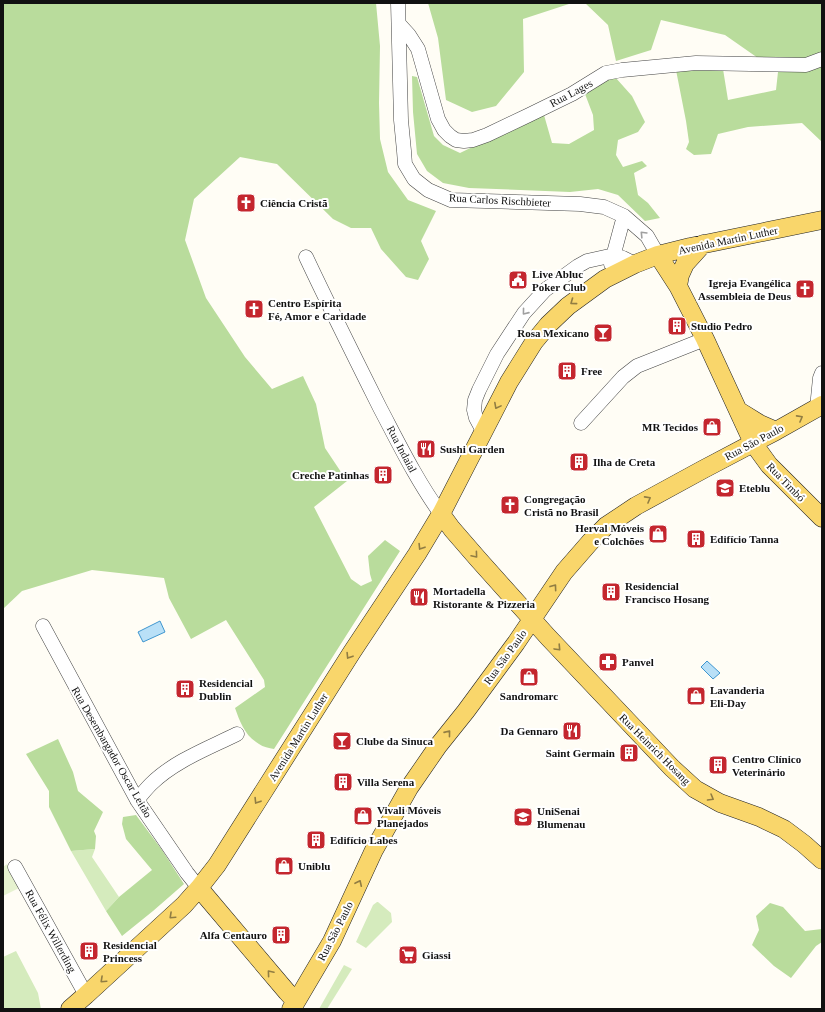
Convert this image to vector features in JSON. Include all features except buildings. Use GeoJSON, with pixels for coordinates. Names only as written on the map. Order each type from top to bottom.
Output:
{"type":"FeatureCollection","features":[{"type":"Feature","properties":{"kind":"main road","name":"Avenida Martin Luther"},"geometry":{"type":"LineString","coordinates":[[70,1009],[184,905],[200,888],[217,865],[343,665],[417,554],[441,514],[509,382],[534,342],[548,325],[568,306],[605,279],[635,264],[658,255],[822,220]]}},
{"type":"Feature","properties":{"kind":"main road"},"geometry":{"type":"LineString","coordinates":[[678,286],[680,275],[685,264],[704,244]]}},
{"type":"Feature","properties":{"kind":"main road","name":"Rua Carlos Rischbieter"},"geometry":{"type":"LineString","coordinates":[[658,255],[678,286],[705,339],[753,443]]}},
{"type":"Feature","properties":{"kind":"main road","name":"Rua São Paulo"},"geometry":{"type":"LineString","coordinates":[[294,1007],[332,941],[374,850],[409,788],[438,746],[466,711],[532,620],[564,572],[591,541],[606,526],[636,506],[820,406]]}},
{"type":"Feature","properties":{"kind":"main road"},"geometry":{"type":"LineString","coordinates":[[738,411],[760,424],[776,431]]}},
{"type":"Feature","properties":{"kind":"main road","name":"Rua Timbó"},"geometry":{"type":"LineString","coordinates":[[753,443],[769,465],[822,518]]}},
{"type":"Feature","properties":{"kind":"main road","name":"Rua Indaial"},"geometry":{"type":"LineString","coordinates":[[441,514],[452,529],[532,620]]}},
{"type":"Feature","properties":{"kind":"main road","name":"Rua Heinrich Hosang"},"geometry":{"type":"LineString","coordinates":[[532,620],[672,768],[695,789],[720,803],[759,817],[784,829],[822,860]]}},
{"type":"Feature","properties":{"kind":"main road","name":"Rua Desembargador Oscar Leitão"},"geometry":{"type":"LineString","coordinates":[[200,888],[287,992],[294,1007]]}},
{"type":"Feature","properties":{"kind":"street","name":"Rua Carlos Rischbieter"},"geometry":{"type":"LineString","coordinates":[[398,3],[401,120],[405,164],[414,179],[428,190],[451,200],[573,204],[604,207],[624,216],[646,236],[658,255]]}},
{"type":"Feature","properties":{"kind":"street","name":"Rua Lages"},"geometry":{"type":"LineString","coordinates":[[399,24],[409,35],[418,49],[438,118],[444,130],[456,140],[464,141],[473,140],[487,135],[529,115],[572,94],[606,73],[622,70],[696,63],[806,65],[822,59]]}},
{"type":"Feature","properties":{"kind":"street"},"geometry":{"type":"LineString","coordinates":[[605,279],[614,255],[624,216]]}},
{"type":"Feature","properties":{"kind":"street"},"geometry":{"type":"LineString","coordinates":[[483,431],[476,418],[474,410],[475,400],[497,354],[524,313],[545,290],[587,261],[614,255],[635,264]]}},
{"type":"Feature","properties":{"kind":"street","name":"Rua Indaial"},"geometry":{"type":"LineString","coordinates":[[306,257],[347,343],[408,462],[441,514]]}},
{"type":"Feature","properties":{"kind":"street"},"geometry":{"type":"LineString","coordinates":[[581,423],[637,366],[705,339]]}},
{"type":"Feature","properties":{"kind":"street"},"geometry":{"type":"LineString","coordinates":[[820,406],[820,378],[822,373]]}},
{"type":"Feature","properties":{"kind":"street","name":"Rua Desembargador Oscar Leitão"},"geometry":{"type":"LineString","coordinates":[[43,626],[137,800],[187,872],[200,888]]}},
{"type":"Feature","properties":{"kind":"street"},"geometry":{"type":"LineString","coordinates":[[137,800],[152,783],[172,768],[196,753],[237,734]]}},
{"type":"Feature","properties":{"kind":"street","name":"Rua Félix Willerding"},"geometry":{"type":"LineString","coordinates":[[15,867],[86,995]]}},
{"type":"Feature","properties":{"kind":"green space"},"geometry":{"type":"Polygon","coordinates":[[[3,3],[376,3],[380,46],[380,139],[388,172],[408,200],[436,211],[421,241],[429,259],[418,280],[406,277],[381,249],[371,228],[351,228],[333,219],[277,164],[240,157],[194,199],[185,240],[206,298],[245,357],[272,389],[303,376],[316,404],[325,448],[347,481],[314,507],[351,579],[361,586],[372,581],[368,556],[385,540],[400,551],[274,749],[261,745],[250,737],[241,723],[235,708],[265,687],[264,680],[226,620],[191,639],[169,598],[164,578],[92,570],[22,591],[3,609],[3,3]]]}},
{"type":"Feature","properties":{"kind":"green space"},"geometry":{"type":"Polygon","coordinates":[[[428,3],[572,3],[523,19],[524,72],[496,106],[472,112],[446,100],[438,38],[428,3]]]}},
{"type":"Feature","properties":{"kind":"green space"},"geometry":{"type":"Polygon","coordinates":[[[585,3],[822,3],[822,142],[802,123],[748,127],[718,134],[711,154],[694,155],[686,149],[689,142],[676,70],[723,69],[728,100],[776,90],[778,72],[725,35],[661,20],[651,50],[616,61],[608,25],[585,3]]]}},
{"type":"Feature","properties":{"kind":"green space"},"geometry":{"type":"Polygon","coordinates":[[[412,76],[417,77],[434,136],[443,145],[460,153],[544,115],[552,143],[569,144],[594,130],[593,115],[585,94],[597,85],[615,77],[632,96],[645,122],[638,132],[618,140],[616,155],[623,167],[642,161],[647,166],[634,173],[638,195],[648,203],[660,218],[645,221],[618,195],[598,189],[570,192],[469,188],[443,183],[427,171],[417,154],[413,112],[412,76]]]}},
{"type":"Feature","properties":{"kind":"green space"},"geometry":{"type":"Polygon","coordinates":[[[58,739],[73,772],[78,791],[103,812],[94,831],[96,836],[95,849],[71,851],[49,807],[49,791],[26,754],[58,739]]]}},
{"type":"Feature","properties":{"kind":"green space"},"geometry":{"type":"Polygon","coordinates":[[[136,815],[162,850],[184,884],[122,936],[106,911],[119,897],[152,870],[126,839],[122,824],[123,817],[136,815]]]}},
{"type":"Feature","properties":{"kind":"green space"},"geometry":{"type":"Polygon","coordinates":[[[95,849],[92,857],[119,897],[106,911],[71,851],[95,849]]]}},
{"type":"Feature","properties":{"kind":"green space"},"geometry":{"type":"Polygon","coordinates":[[[7,864],[19,888],[3,896],[3,867],[7,864]]]}},
{"type":"Feature","properties":{"kind":"green space"},"geometry":{"type":"Polygon","coordinates":[[[377,902],[391,913],[392,922],[366,948],[356,942],[373,905],[377,902]]]}},
{"type":"Feature","properties":{"kind":"green space"},"geometry":{"type":"Polygon","coordinates":[[[770,903],[783,907],[805,931],[822,929],[822,942],[816,946],[791,978],[774,966],[752,945],[759,930],[756,916],[770,903]]]}},
{"type":"Feature","properties":{"kind":"green space"},"geometry":{"type":"Polygon","coordinates":[[[16,951],[38,993],[41,1009],[3,1009],[3,957],[16,951]]]}},
{"type":"Feature","properties":{"kind":"green space"},"geometry":{"type":"Polygon","coordinates":[[[344,965],[352,969],[327,1009],[319,1009],[344,965]]]}},
{"type":"Feature","properties":{"kind":"water"},"geometry":{"type":"Polygon","coordinates":[[[160,621],[165,632],[143,642],[138,632],[160,621]]]}},
{"type":"Feature","properties":{"kind":"water"},"geometry":{"type":"Polygon","coordinates":[[[707,661],[720,673],[713,679],[701,667],[707,661]]]}},
{"type":"Feature","properties":{"kind":"place","name":"Ciência Cristã"},"geometry":{"type":"Point","coordinates":[246,203]}},
{"type":"Feature","properties":{"kind":"place","name":"Live Abluc Poker Club"},"geometry":{"type":"Point","coordinates":[518,280]}},
{"type":"Feature","properties":{"kind":"place","name":"Igreja Evangélica Assembleia de Deus"},"geometry":{"type":"Point","coordinates":[805,289]}},
{"type":"Feature","properties":{"kind":"place","name":"Centro Espírita Fé, Amor e Caridade"},"geometry":{"type":"Point","coordinates":[254,309]}},
{"type":"Feature","properties":{"kind":"place","name":"Studio Pedro"},"geometry":{"type":"Point","coordinates":[677,326]}},
{"type":"Feature","properties":{"kind":"place","name":"Rosa Mexicano"},"geometry":{"type":"Point","coordinates":[603,333]}},
{"type":"Feature","properties":{"kind":"place","name":"Free"},"geometry":{"type":"Point","coordinates":[567,371]}},
{"type":"Feature","properties":{"kind":"place","name":"MR Tecidos"},"geometry":{"type":"Point","coordinates":[712,427]}},
{"type":"Feature","properties":{"kind":"place","name":"Sushi Garden"},"geometry":{"type":"Point","coordinates":[426,449]}},
{"type":"Feature","properties":{"kind":"place","name":"Ilha de Creta"},"geometry":{"type":"Point","coordinates":[579,462]}},
{"type":"Feature","properties":{"kind":"place","name":"Creche Patinhas"},"geometry":{"type":"Point","coordinates":[383,475]}},
{"type":"Feature","properties":{"kind":"place","name":"Eteblu"},"geometry":{"type":"Point","coordinates":[725,488]}},
{"type":"Feature","properties":{"kind":"place","name":"Congregação Cristã no Brasil"},"geometry":{"type":"Point","coordinates":[510,505]}},
{"type":"Feature","properties":{"kind":"place","name":"Herval Móveis e Colchões"},"geometry":{"type":"Point","coordinates":[658,534]}},
{"type":"Feature","properties":{"kind":"place","name":"Edifício Tanna"},"geometry":{"type":"Point","coordinates":[696,539]}},
{"type":"Feature","properties":{"kind":"place","name":"Residencial Francisco Hosang"},"geometry":{"type":"Point","coordinates":[611,592]}},
{"type":"Feature","properties":{"kind":"place","name":"Mortadella Ristorante & Pizzeria"},"geometry":{"type":"Point","coordinates":[419,597]}},
{"type":"Feature","properties":{"kind":"place","name":"Panvel"},"geometry":{"type":"Point","coordinates":[608,662]}},
{"type":"Feature","properties":{"kind":"place","name":"Sandromarc"},"geometry":{"type":"Point","coordinates":[529,677]}},
{"type":"Feature","properties":{"kind":"place","name":"Residencial Dublin"},"geometry":{"type":"Point","coordinates":[185,689]}},
{"type":"Feature","properties":{"kind":"place","name":"Lavanderia Eli-Day"},"geometry":{"type":"Point","coordinates":[696,696]}},
{"type":"Feature","properties":{"kind":"place","name":"Da Gennaro"},"geometry":{"type":"Point","coordinates":[572,731]}},
{"type":"Feature","properties":{"kind":"place","name":"Clube da Sinuca"},"geometry":{"type":"Point","coordinates":[342,741]}},
{"type":"Feature","properties":{"kind":"place","name":"Saint Germain"},"geometry":{"type":"Point","coordinates":[629,753]}},
{"type":"Feature","properties":{"kind":"place","name":"Centro Clínico Veterinário"},"geometry":{"type":"Point","coordinates":[718,765]}},
{"type":"Feature","properties":{"kind":"place","name":"Villa Serena"},"geometry":{"type":"Point","coordinates":[343,782]}},
{"type":"Feature","properties":{"kind":"place","name":"Vivali Móveis Planejados"},"geometry":{"type":"Point","coordinates":[363,816]}},
{"type":"Feature","properties":{"kind":"place","name":"UniSenai Blumenau"},"geometry":{"type":"Point","coordinates":[523,817]}},
{"type":"Feature","properties":{"kind":"place","name":"Edifício Labes"},"geometry":{"type":"Point","coordinates":[316,840]}},
{"type":"Feature","properties":{"kind":"place","name":"Uniblu"},"geometry":{"type":"Point","coordinates":[284,866]}},
{"type":"Feature","properties":{"kind":"place","name":"Alfa Centauro"},"geometry":{"type":"Point","coordinates":[281,935]}},
{"type":"Feature","properties":{"kind":"place","name":"Residencial Princess"},"geometry":{"type":"Point","coordinates":[89,951]}},
{"type":"Feature","properties":{"kind":"place","name":"Giassi"},"geometry":{"type":"Point","coordinates":[408,955]}}]}
